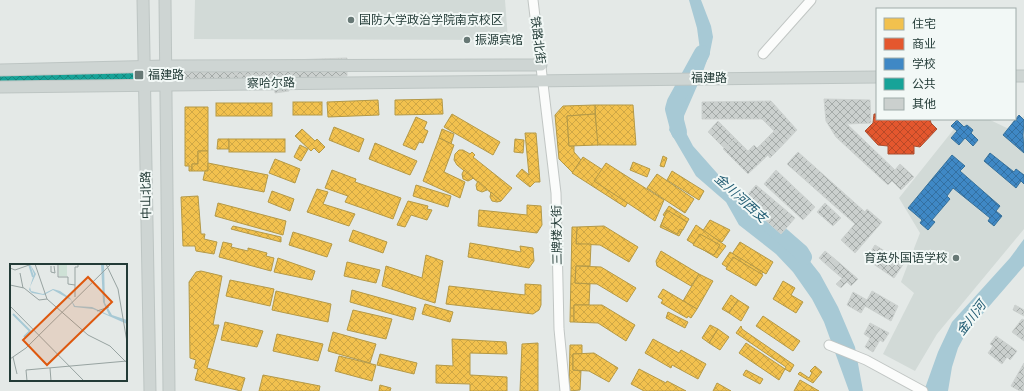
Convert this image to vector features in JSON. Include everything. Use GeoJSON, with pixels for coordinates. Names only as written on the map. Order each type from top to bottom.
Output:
{"type":"FeatureCollection","features":[{"type":"Feature","properties":{"kind":"main road","name":"中山北路"},"geometry":{"type":"LineString","coordinates":[[143,0],[150,391]]}},
{"type":"Feature","properties":{"kind":"main road","name":"中山北路"},"geometry":{"type":"LineString","coordinates":[[165,0],[169,391]]}},
{"type":"Feature","properties":{"kind":"main road","name":"察哈尔路"},"geometry":{"type":"LineString","coordinates":[[0,70],[165,66],[541,65]]}},
{"type":"Feature","properties":{"kind":"main road","name":"福建路"},"geometry":{"type":"LineString","coordinates":[[542,80],[876,77]]}},
{"type":"Feature","properties":{"kind":"main road","name":"察哈尔路"},"geometry":{"type":"LineString","coordinates":[[0,87],[542,80]]}},
{"type":"Feature","properties":{"kind":"street","name":"铁路北街"},"geometry":{"type":"LineString","coordinates":[[533,0],[542,80]]}},
{"type":"Feature","properties":{"kind":"street"},"geometry":{"type":"LineString","coordinates":[[762,54],[810,0]]}},
{"type":"Feature","properties":{"kind":"street","name":"三牌楼大街"},"geometry":{"type":"LineString","coordinates":[[542,80],[556,193],[559,329],[565,391]]}},
{"type":"Feature","properties":{"kind":"street"},"geometry":{"type":"LineString","coordinates":[[829,345],[866,360],[922,390]]}},
{"type":"Feature","properties":{"kind":"shaded area","name":"国防大学政治学院南京校区"},"geometry":{"type":"Polygon","coordinates":[[[195,0],[505,0],[508,40],[194,39],[195,0]]]}},
{"type":"Feature","properties":{"kind":"shaded area","name":"育英外国语学校"},"geometry":{"type":"Polygon","coordinates":[[[1024,116],[1024,229],[937,334],[915,371],[883,354],[914,293],[901,282],[920,233],[899,198],[961,120],[990,120],[1009,129],[1024,116]]]}},
{"type":"Feature","properties":{"kind":"water"},"geometry":{"type":"Polygon","coordinates":[[[689,0],[701,0],[711,26],[713,37],[710,52],[701,77],[684,116],[684,129],[693,146],[732,190],[805,255],[820,274],[838,307],[855,347],[863,391],[849,391],[824,322],[812,299],[793,272],[776,254],[739,225],[726,202],[696,176],[669,130],[677,100],[691,77],[695,59],[700,50],[697,28],[689,0]]]}},
{"type":"Feature","properties":{"kind":"water","name":"金川河"},"geometry":{"type":"Polygon","coordinates":[[[1024,239],[1024,266],[966,333],[958,348],[952,367],[948,391],[924,391],[938,352],[952,322],[1010,258],[1024,239]]]}},
{"type":"Feature","properties":{"kind":"building: 住宅"},"geometry":{"type":"Polygon","coordinates":[[[442,99],[443,114],[395,115],[395,100],[442,99]]]}},
{"type":"Feature","properties":{"kind":"building: 住宅"},"geometry":{"type":"Polygon","coordinates":[[[378,100],[379,115],[328,117],[327,102],[378,100]]]}},
{"type":"Feature","properties":{"kind":"building: 住宅"},"geometry":{"type":"Polygon","coordinates":[[[293,102],[322,102],[322,115],[293,115],[293,102]]]}},
{"type":"Feature","properties":{"kind":"building: 住宅"},"geometry":{"type":"Polygon","coordinates":[[[216,103],[272,103],[272,116],[216,116],[216,103]]]}},
{"type":"Feature","properties":{"kind":"building: 住宅"},"geometry":{"type":"Polygon","coordinates":[[[595,105],[633,105],[636,145],[597,145],[595,105]]]}},
{"type":"Feature","properties":{"kind":"building: 住宅"},"geometry":{"type":"Polygon","coordinates":[[[595,105],[595,114],[567,116],[569,146],[574,146],[574,152],[581,160],[573,173],[559,159],[555,115],[563,106],[595,105]]]}},
{"type":"Feature","properties":{"kind":"building: 住宅"},"geometry":{"type":"Polygon","coordinates":[[[185,107],[208,107],[208,151],[198,151],[198,164],[192,164],[192,171],[189,171],[189,166],[185,166],[185,107]]]}},
{"type":"Feature","properties":{"kind":"building: 住宅"},"geometry":{"type":"Polygon","coordinates":[[[452,114],[500,142],[493,155],[444,127],[452,114]]]}},
{"type":"Feature","properties":{"kind":"building: 住宅"},"geometry":{"type":"Polygon","coordinates":[[[595,114],[598,145],[569,146],[567,116],[595,114]]]}},
{"type":"Feature","properties":{"kind":"building: 住宅"},"geometry":{"type":"Polygon","coordinates":[[[416,117],[427,122],[424,129],[428,131],[423,143],[419,142],[415,150],[403,145],[416,117]]]}},
{"type":"Feature","properties":{"kind":"building: 住宅"},"geometry":{"type":"Polygon","coordinates":[[[334,127],[364,139],[359,152],[329,140],[334,127]]]}},
{"type":"Feature","properties":{"kind":"building: 住宅"},"geometry":{"type":"Polygon","coordinates":[[[302,129],[315,141],[317,139],[325,147],[319,153],[314,148],[311,151],[295,136],[302,129]]]}},
{"type":"Feature","properties":{"kind":"building: 住宅"},"geometry":{"type":"Polygon","coordinates":[[[442,129],[454,134],[451,144],[439,138],[442,129]]]}},
{"type":"Feature","properties":{"kind":"building: 住宅"},"geometry":{"type":"Polygon","coordinates":[[[525,133],[536,133],[540,182],[535,182],[530,187],[516,176],[522,169],[529,175],[525,133]]]}},
{"type":"Feature","properties":{"kind":"building: 住宅"},"geometry":{"type":"Polygon","coordinates":[[[439,138],[454,145],[444,172],[465,182],[460,198],[423,181],[439,138]]]}},
{"type":"Feature","properties":{"kind":"building: 住宅"},"geometry":{"type":"Polygon","coordinates":[[[218,139],[229,139],[229,149],[217,149],[218,139]]]}},
{"type":"Feature","properties":{"kind":"building: 住宅"},"geometry":{"type":"Polygon","coordinates":[[[229,139],[285,139],[285,152],[229,152],[229,139]]]}},
{"type":"Feature","properties":{"kind":"building: 住宅"},"geometry":{"type":"Polygon","coordinates":[[[515,139],[524,140],[523,153],[514,152],[515,139]]]}},
{"type":"Feature","properties":{"kind":"building: 住宅"},"geometry":{"type":"Polygon","coordinates":[[[375,143],[417,161],[410,175],[369,159],[375,143]]]}},
{"type":"Feature","properties":{"kind":"building: 住宅"},"geometry":{"type":"Polygon","coordinates":[[[300,145],[308,149],[301,161],[294,157],[300,145]]]}},
{"type":"Feature","properties":{"kind":"building: 住宅"},"geometry":{"type":"Polygon","coordinates":[[[459,150],[463,150],[470,154],[472,152],[475,155],[473,157],[512,188],[501,201],[457,165],[454,160],[455,154],[459,150]]]}},
{"type":"Feature","properties":{"kind":"building: 住宅"},"geometry":{"type":"Polygon","coordinates":[[[198,151],[208,151],[208,171],[192,171],[192,164],[198,164],[198,151]]]}},
{"type":"Feature","properties":{"kind":"building: 住宅"},"geometry":{"type":"Polygon","coordinates":[[[663,156],[667,158],[664,167],[660,166],[663,156]]]}},
{"type":"Feature","properties":{"kind":"building: 住宅"},"geometry":{"type":"Polygon","coordinates":[[[583,157],[635,191],[625,207],[572,173],[583,157]]]}},
{"type":"Feature","properties":{"kind":"building: 住宅"},"geometry":{"type":"Polygon","coordinates":[[[275,159],[300,169],[295,183],[269,173],[275,159]]]}},
{"type":"Feature","properties":{"kind":"building: 住宅"},"geometry":{"type":"Polygon","coordinates":[[[633,162],[650,169],[647,177],[630,170],[633,162]]]}},
{"type":"Feature","properties":{"kind":"building: 住宅"},"geometry":{"type":"Polygon","coordinates":[[[208,163],[268,175],[264,192],[203,180],[205,171],[208,171],[208,163]]]}},
{"type":"Feature","properties":{"kind":"building: 住宅"},"geometry":{"type":"Polygon","coordinates":[[[606,163],[664,200],[655,221],[594,181],[606,163]]]}},
{"type":"Feature","properties":{"kind":"building: 住宅"},"geometry":{"type":"Polygon","coordinates":[[[332,170],[356,179],[355,182],[401,198],[393,219],[345,202],[348,196],[325,188],[332,170]]]}},
{"type":"Feature","properties":{"kind":"building: 住宅"},"geometry":{"type":"Polygon","coordinates":[[[464,170],[473,178],[472,179],[468,181],[463,179],[462,174],[464,170]]]}},
{"type":"Feature","properties":{"kind":"building: 住宅"},"geometry":{"type":"Polygon","coordinates":[[[672,171],[704,191],[699,200],[667,180],[672,171]]]}},
{"type":"Feature","properties":{"kind":"building: 住宅"},"geometry":{"type":"Polygon","coordinates":[[[657,174],[694,199],[685,213],[647,188],[657,174]]]}},
{"type":"Feature","properties":{"kind":"building: 住宅"},"geometry":{"type":"Polygon","coordinates":[[[478,181],[487,190],[482,192],[477,190],[476,185],[478,181]]]}},
{"type":"Feature","properties":{"kind":"building: 住宅"},"geometry":{"type":"Polygon","coordinates":[[[416,185],[451,196],[448,207],[413,196],[416,185]]]}},
{"type":"Feature","properties":{"kind":"building: 住宅"},"geometry":{"type":"Polygon","coordinates":[[[317,189],[328,192],[323,204],[355,214],[349,226],[307,212],[317,189]]]}},
{"type":"Feature","properties":{"kind":"building: 住宅"},"geometry":{"type":"Polygon","coordinates":[[[272,191],[294,199],[290,211],[268,202],[272,191]]]}},
{"type":"Feature","properties":{"kind":"building: 住宅"},"geometry":{"type":"Polygon","coordinates":[[[491,192],[501,201],[492,201],[490,197],[491,192]]]}},
{"type":"Feature","properties":{"kind":"building: 住宅"},"geometry":{"type":"Polygon","coordinates":[[[198,196],[201,234],[205,234],[204,239],[217,242],[214,254],[196,251],[195,246],[183,246],[181,197],[198,196]]]}},
{"type":"Feature","properties":{"kind":"building: 住宅"},"geometry":{"type":"Polygon","coordinates":[[[408,201],[428,206],[427,209],[432,210],[427,220],[411,215],[405,227],[397,225],[408,201]]]}},
{"type":"Feature","properties":{"kind":"building: 住宅"},"geometry":{"type":"Polygon","coordinates":[[[218,203],[286,221],[283,235],[215,216],[218,203]]]}},
{"type":"Feature","properties":{"kind":"building: 住宅"},"geometry":{"type":"Polygon","coordinates":[[[527,205],[541,206],[542,225],[537,233],[478,226],[479,210],[527,215],[527,205]]]}},
{"type":"Feature","properties":{"kind":"building: 住宅"},"geometry":{"type":"Polygon","coordinates":[[[669,206],[689,219],[679,236],[660,227],[665,216],[663,215],[669,206]]]}},
{"type":"Feature","properties":{"kind":"building: 住宅"},"geometry":{"type":"Polygon","coordinates":[[[667,210],[687,222],[683,230],[680,229],[677,234],[661,225],[667,210]]]}},
{"type":"Feature","properties":{"kind":"building: 住宅"},"geometry":{"type":"Polygon","coordinates":[[[710,220],[730,230],[722,242],[702,232],[710,220]]]}},
{"type":"Feature","properties":{"kind":"building: 住宅"},"geometry":{"type":"Polygon","coordinates":[[[696,225],[726,246],[717,258],[687,240],[696,225]]]}},
{"type":"Feature","properties":{"kind":"building: 住宅"},"geometry":{"type":"Polygon","coordinates":[[[233,226],[281,237],[281,242],[231,229],[233,226]]]}},
{"type":"Feature","properties":{"kind":"building: 住宅"},"geometry":{"type":"Polygon","coordinates":[[[604,226],[638,247],[629,262],[600,245],[576,244],[577,227],[604,226]]]}},
{"type":"Feature","properties":{"kind":"building: 住宅"},"geometry":{"type":"Polygon","coordinates":[[[572,227],[577,227],[576,244],[591,244],[590,266],[576,266],[575,283],[590,284],[589,305],[574,305],[574,322],[570,322],[572,227]]]}},
{"type":"Feature","properties":{"kind":"building: 住宅"},"geometry":{"type":"Polygon","coordinates":[[[353,230],[387,242],[383,253],[349,241],[353,230]]]}},
{"type":"Feature","properties":{"kind":"building: 住宅"},"geometry":{"type":"Polygon","coordinates":[[[293,232],[332,244],[327,257],[289,245],[293,232]]]}},
{"type":"Feature","properties":{"kind":"building: 住宅"},"geometry":{"type":"Polygon","coordinates":[[[700,234],[720,245],[714,255],[693,245],[700,234]]]}},
{"type":"Feature","properties":{"kind":"building: 住宅"},"geometry":{"type":"Polygon","coordinates":[[[223,242],[232,244],[231,247],[248,251],[248,248],[267,253],[266,256],[274,258],[271,271],[219,257],[223,242]]]}},
{"type":"Feature","properties":{"kind":"building: 住宅"},"geometry":{"type":"Polygon","coordinates":[[[740,242],[773,262],[766,274],[732,254],[740,242]]]}},
{"type":"Feature","properties":{"kind":"building: 住宅"},"geometry":{"type":"Polygon","coordinates":[[[470,243],[521,252],[520,246],[533,248],[534,261],[529,268],[468,257],[470,243]]]}},
{"type":"Feature","properties":{"kind":"building: 住宅"},"geometry":{"type":"Polygon","coordinates":[[[661,251],[699,274],[691,286],[657,266],[656,261],[661,251]]]}},
{"type":"Feature","properties":{"kind":"building: 住宅"},"geometry":{"type":"Polygon","coordinates":[[[730,252],[763,272],[754,285],[722,264],[730,252]]]}},
{"type":"Feature","properties":{"kind":"building: 住宅"},"geometry":{"type":"Polygon","coordinates":[[[426,255],[443,261],[435,303],[382,286],[386,266],[422,278],[426,255]]]}},
{"type":"Feature","properties":{"kind":"building: 住宅"},"geometry":{"type":"Polygon","coordinates":[[[733,257],[763,275],[756,286],[726,269],[733,257]]]}},
{"type":"Feature","properties":{"kind":"building: 住宅"},"geometry":{"type":"Polygon","coordinates":[[[278,258],[315,271],[312,280],[274,272],[278,258]]]}},
{"type":"Feature","properties":{"kind":"building: 住宅"},"geometry":{"type":"Polygon","coordinates":[[[347,262],[380,270],[376,283],[344,276],[347,262]]]}},
{"type":"Feature","properties":{"kind":"building: 住宅"},"geometry":{"type":"Polygon","coordinates":[[[576,266],[601,267],[636,288],[627,302],[597,284],[575,283],[576,266]]]}},
{"type":"Feature","properties":{"kind":"building: 住宅"},"geometry":{"type":"Polygon","coordinates":[[[201,271],[222,276],[213,325],[219,325],[207,368],[245,378],[241,391],[195,380],[198,369],[194,368],[196,360],[190,358],[189,282],[196,272],[201,271]]]}},
{"type":"Feature","properties":{"kind":"building: 住宅"},"geometry":{"type":"Polygon","coordinates":[[[699,274],[713,281],[697,309],[683,301],[699,274]]]}},
{"type":"Feature","properties":{"kind":"building: 住宅"},"geometry":{"type":"Polygon","coordinates":[[[230,280],[274,289],[270,306],[226,296],[230,280]]]}},
{"type":"Feature","properties":{"kind":"building: 住宅"},"geometry":{"type":"Polygon","coordinates":[[[783,281],[795,288],[791,295],[803,302],[796,313],[773,299],[783,281]]]}},
{"type":"Feature","properties":{"kind":"building: 住宅"},"geometry":{"type":"Polygon","coordinates":[[[525,284],[541,285],[541,305],[539,310],[533,314],[446,304],[449,286],[525,295],[525,284]]]}},
{"type":"Feature","properties":{"kind":"building: 住宅"},"geometry":{"type":"Polygon","coordinates":[[[663,289],[697,309],[691,318],[688,316],[687,318],[661,303],[663,300],[658,297],[663,289]]]}},
{"type":"Feature","properties":{"kind":"building: 住宅"},"geometry":{"type":"Polygon","coordinates":[[[352,290],[416,308],[413,320],[350,302],[352,290]]]}},
{"type":"Feature","properties":{"kind":"building: 住宅"},"geometry":{"type":"Polygon","coordinates":[[[276,291],[331,304],[328,322],[272,310],[276,291]]]}},
{"type":"Feature","properties":{"kind":"building: 住宅"},"geometry":{"type":"Polygon","coordinates":[[[731,295],[738,300],[729,313],[722,309],[731,295]]]}},
{"type":"Feature","properties":{"kind":"building: 住宅"},"geometry":{"type":"Polygon","coordinates":[[[738,300],[749,307],[741,321],[729,313],[738,300]]]}},
{"type":"Feature","properties":{"kind":"building: 住宅"},"geometry":{"type":"Polygon","coordinates":[[[425,304],[453,312],[450,322],[422,314],[425,304]]]}},
{"type":"Feature","properties":{"kind":"building: 住宅"},"geometry":{"type":"Polygon","coordinates":[[[574,305],[602,305],[635,325],[626,341],[598,323],[574,322],[574,305]]]}},
{"type":"Feature","properties":{"kind":"building: 住宅"},"geometry":{"type":"Polygon","coordinates":[[[353,310],[392,319],[386,339],[347,330],[353,310]]]}},
{"type":"Feature","properties":{"kind":"building: 住宅"},"geometry":{"type":"Polygon","coordinates":[[[668,312],[688,322],[685,328],[666,318],[668,312]]]}},
{"type":"Feature","properties":{"kind":"building: 住宅"},"geometry":{"type":"Polygon","coordinates":[[[763,316],[800,341],[793,351],[756,326],[763,316]]]}},
{"type":"Feature","properties":{"kind":"building: 住宅"},"geometry":{"type":"Polygon","coordinates":[[[225,322],[263,331],[257,347],[221,340],[225,322]]]}},
{"type":"Feature","properties":{"kind":"building: 住宅"},"geometry":{"type":"Polygon","coordinates":[[[710,325],[718,329],[709,343],[702,338],[710,325]]]}},
{"type":"Feature","properties":{"kind":"building: 住宅"},"geometry":{"type":"Polygon","coordinates":[[[741,326],[742,329],[794,365],[790,372],[785,369],[786,367],[736,333],[741,326]]]}},
{"type":"Feature","properties":{"kind":"building: 住宅"},"geometry":{"type":"Polygon","coordinates":[[[718,329],[729,337],[720,350],[709,343],[718,329]]]}},
{"type":"Feature","properties":{"kind":"building: 住宅"},"geometry":{"type":"Polygon","coordinates":[[[333,332],[376,344],[370,363],[328,351],[333,332]]]}},
{"type":"Feature","properties":{"kind":"building: 住宅"},"geometry":{"type":"Polygon","coordinates":[[[277,334],[323,344],[318,361],[273,351],[277,334]]]}},
{"type":"Feature","properties":{"kind":"building: 住宅"},"geometry":{"type":"Polygon","coordinates":[[[452,339],[506,342],[507,354],[470,353],[470,375],[507,377],[507,391],[470,391],[470,384],[436,383],[436,365],[453,366],[452,339]]]}},
{"type":"Feature","properties":{"kind":"building: 住宅"},"geometry":{"type":"Polygon","coordinates":[[[653,339],[679,353],[681,350],[706,364],[698,379],[672,365],[671,368],[645,353],[653,339]]]}},
{"type":"Feature","properties":{"kind":"building: 住宅"},"geometry":{"type":"Polygon","coordinates":[[[538,343],[538,391],[520,391],[522,344],[538,343]]]}},
{"type":"Feature","properties":{"kind":"building: 住宅"},"geometry":{"type":"Polygon","coordinates":[[[746,343],[785,369],[779,380],[739,353],[746,343]]]}},
{"type":"Feature","properties":{"kind":"building: 住宅"},"geometry":{"type":"Polygon","coordinates":[[[570,345],[582,345],[582,354],[573,354],[573,370],[581,371],[580,390],[569,391],[570,345]]]}},
{"type":"Feature","properties":{"kind":"building: 住宅"},"geometry":{"type":"Polygon","coordinates":[[[594,353],[618,368],[609,382],[589,371],[573,370],[573,354],[594,353]]]}},
{"type":"Feature","properties":{"kind":"building: 住宅"},"geometry":{"type":"Polygon","coordinates":[[[380,354],[417,363],[414,374],[377,365],[380,354]]]}},
{"type":"Feature","properties":{"kind":"building: 住宅"},"geometry":{"type":"Polygon","coordinates":[[[339,356],[376,365],[372,381],[335,371],[339,356]]]}},
{"type":"Feature","properties":{"kind":"building: 住宅"},"geometry":{"type":"Polygon","coordinates":[[[815,366],[822,372],[813,383],[798,374],[800,372],[809,378],[812,373],[810,371],[815,366]]]}},
{"type":"Feature","properties":{"kind":"building: 住宅"},"geometry":{"type":"Polygon","coordinates":[[[639,369],[666,383],[667,381],[686,391],[644,391],[631,384],[639,369]]]}},
{"type":"Feature","properties":{"kind":"building: 住宅"},"geometry":{"type":"Polygon","coordinates":[[[746,370],[763,379],[760,384],[743,375],[746,370]]]}},
{"type":"Feature","properties":{"kind":"building: 住宅"},"geometry":{"type":"Polygon","coordinates":[[[263,375],[320,386],[319,391],[259,391],[263,375]]]}},
{"type":"Feature","properties":{"kind":"building: 住宅"},"geometry":{"type":"Polygon","coordinates":[[[800,380],[819,391],[794,391],[800,380]]]}},
{"type":"Feature","properties":{"kind":"building: 住宅"},"geometry":{"type":"Polygon","coordinates":[[[717,383],[731,391],[713,391],[717,383]]]}},
{"type":"Feature","properties":{"kind":"building: 住宅"},"geometry":{"type":"Polygon","coordinates":[[[380,385],[391,388],[390,391],[379,391],[380,385]]]}},
{"type":"Feature","properties":{"kind":"building: 商业"},"geometry":{"type":"Polygon","coordinates":[[[874,114],[876,114],[876,120],[930,120],[931,123],[937,129],[920,147],[914,146],[914,154],[888,154],[888,146],[878,145],[865,131],[873,123],[874,114]]]}},
{"type":"Feature","properties":{"kind":"building: 学校"},"geometry":{"type":"Polygon","coordinates":[[[1019,115],[1024,120],[1024,153],[1003,135],[1019,115]]]}},
{"type":"Feature","properties":{"kind":"building: 学校"},"geometry":{"type":"Polygon","coordinates":[[[957,120],[964,127],[967,125],[973,130],[971,133],[978,140],[973,146],[965,138],[959,145],[951,138],[957,131],[951,126],[957,120]]]}},
{"type":"Feature","properties":{"kind":"building: 学校"},"geometry":{"type":"Polygon","coordinates":[[[990,153],[1014,172],[1016,169],[1024,175],[1024,184],[1021,181],[1016,188],[984,161],[990,153]]]}},
{"type":"Feature","properties":{"kind":"building: 学校"},"geometry":{"type":"Polygon","coordinates":[[[952,155],[965,166],[960,171],[1000,206],[996,211],[1002,216],[994,226],[988,221],[990,218],[953,188],[947,196],[950,199],[932,220],[935,222],[928,230],[920,223],[922,220],[908,208],[952,155]]]}},
{"type":"Feature","properties":{"kind":"building: 公共"},"geometry":{"type":"Polygon","coordinates":[[[141,62],[142,87],[0,90],[0,66],[141,62]]]}},
{"type":"Feature","properties":{"kind":"building: 其他"},"geometry":{"type":"Polygon","coordinates":[[[347,58],[347,76],[178,81],[177,64],[347,58]]]}},
{"type":"Feature","properties":{"kind":"building: 其他"},"geometry":{"type":"Polygon","coordinates":[[[231,75],[261,75],[261,89],[231,89],[231,75]]]}},
{"type":"Feature","properties":{"kind":"building: 其他"},"geometry":{"type":"Polygon","coordinates":[[[287,81],[289,91],[275,93],[274,84],[287,81]]]}},
{"type":"Feature","properties":{"kind":"building: 其他"},"geometry":{"type":"Polygon","coordinates":[[[824,99],[870,100],[871,123],[847,124],[895,170],[900,164],[914,177],[901,190],[892,181],[888,185],[836,137],[826,121],[824,99]]]}},
{"type":"Feature","properties":{"kind":"building: 其他"},"geometry":{"type":"Polygon","coordinates":[[[771,101],[797,130],[770,158],[768,155],[748,174],[723,149],[735,138],[748,151],[754,145],[757,148],[774,131],[762,119],[702,119],[702,102],[771,101]]]}},
{"type":"Feature","properties":{"kind":"building: 其他"},"geometry":{"type":"Polygon","coordinates":[[[718,121],[735,138],[724,148],[708,132],[718,121]]]}},
{"type":"Feature","properties":{"kind":"building: 其他"},"geometry":{"type":"Polygon","coordinates":[[[798,152],[865,212],[867,209],[882,222],[855,253],[841,240],[855,224],[787,164],[798,152]]]}},
{"type":"Feature","properties":{"kind":"building: 其他"},"geometry":{"type":"Polygon","coordinates":[[[776,170],[815,207],[803,220],[764,184],[776,170]]]}},
{"type":"Feature","properties":{"kind":"building: 其他"},"geometry":{"type":"Polygon","coordinates":[[[756,185],[795,218],[781,234],[743,200],[756,185]]]}},
{"type":"Feature","properties":{"kind":"building: 其他"},"geometry":{"type":"Polygon","coordinates":[[[825,203],[841,218],[833,226],[817,212],[825,203]]]}},
{"type":"Feature","properties":{"kind":"building: 其他"},"geometry":{"type":"Polygon","coordinates":[[[875,245],[904,263],[894,278],[866,259],[875,245]]]}},
{"type":"Feature","properties":{"kind":"building: 其他"},"geometry":{"type":"Polygon","coordinates":[[[825,251],[836,260],[829,267],[819,258],[825,251]]]}},
{"type":"Feature","properties":{"kind":"building: 其他"},"geometry":{"type":"Polygon","coordinates":[[[836,260],[858,279],[851,286],[847,282],[841,288],[836,284],[842,278],[829,267],[836,260]]]}},
{"type":"Feature","properties":{"kind":"building: 其他"},"geometry":{"type":"Polygon","coordinates":[[[872,291],[898,306],[891,321],[865,306],[861,313],[847,305],[853,292],[867,300],[872,291]]]}},
{"type":"Feature","properties":{"kind":"building: 其他"},"geometry":{"type":"Polygon","coordinates":[[[1015,305],[1024,310],[1024,316],[1013,310],[1015,305]]]}},
{"type":"Feature","properties":{"kind":"building: 其他"},"geometry":{"type":"Polygon","coordinates":[[[1022,319],[1024,320],[1024,341],[1012,332],[1022,319]]]}},
{"type":"Feature","properties":{"kind":"building: 其他"},"geometry":{"type":"Polygon","coordinates":[[[870,323],[889,333],[883,342],[880,340],[873,352],[865,347],[870,338],[864,334],[870,323]]]}},
{"type":"Feature","properties":{"kind":"building: 其他"},"geometry":{"type":"Polygon","coordinates":[[[996,336],[1017,351],[1010,360],[1007,357],[1002,364],[988,353],[993,346],[990,344],[996,336]]]}},
{"type":"Feature","properties":{"kind":"building: 其他"},"geometry":{"type":"Polygon","coordinates":[[[1024,363],[1024,391],[1020,391],[1011,386],[1024,363]]]}},
{"type":"Feature","properties":{"kind":"waterway","name":"金川河西支"},"geometry":{"type":"LineString","coordinates":[[679,132],[673,109],[675,102],[702,53]]}},
{"type":"Feature","properties":{"kind":"waterway","name":"金川河西支"},"geometry":{"type":"LineString","coordinates":[[741,200],[801,252],[804,257]]}},
{"type":"Feature","properties":{"kind":"place","name":"国防大学政治学院南京校区"},"geometry":{"type":"Point","coordinates":[351,20]}},
{"type":"Feature","properties":{"kind":"place","name":"振源宾馆"},"geometry":{"type":"Point","coordinates":[467,40]}},
{"type":"Feature","properties":{"kind":"place","name":"福建路"},"geometry":{"type":"Point","coordinates":[139,75]}},
{"type":"Feature","properties":{"kind":"place","name":"育英外国语学校"},"geometry":{"type":"Point","coordinates":[956,258]}}]}
